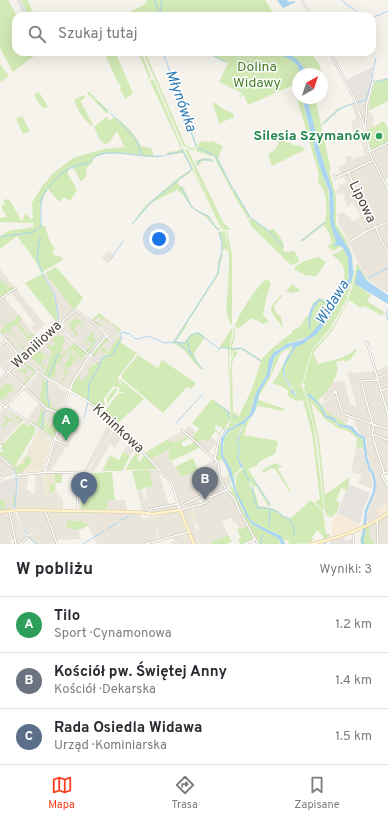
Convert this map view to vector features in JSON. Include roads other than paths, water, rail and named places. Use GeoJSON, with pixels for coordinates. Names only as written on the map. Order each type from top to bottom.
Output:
{"type":"FeatureCollection","features":[{"type":"Feature","properties":{"kind":"street"},"geometry":{"type":"LineString","coordinates":[[302,0],[309,12]]}},
{"type":"Feature","properties":{"kind":"street"},"geometry":{"type":"LineString","coordinates":[[332,56],[356,102],[365,130],[372,161],[388,190]]}},
{"type":"Feature","properties":{"kind":"street"},"geometry":{"type":"LineString","coordinates":[[365,130],[367,104],[373,81]]}},
{"type":"Feature","properties":{"kind":"street"},"geometry":{"type":"LineString","coordinates":[[362,122],[366,122]]}},
{"type":"Feature","properties":{"kind":"street"},"geometry":{"type":"LineString","coordinates":[[369,152],[388,143]]}},
{"type":"Feature","properties":{"kind":"street"},"geometry":{"type":"LineString","coordinates":[[335,175],[336,178],[372,161]]}},
{"type":"Feature","properties":{"kind":"street","name":"Lipowa"},"geometry":{"type":"LineString","coordinates":[[349,173],[356,191],[376,228],[381,242],[388,251]]}},
{"type":"Feature","properties":{"kind":"street"},"geometry":{"type":"LineString","coordinates":[[348,243],[368,231],[388,222]]}},
{"type":"Feature","properties":{"kind":"street"},"geometry":{"type":"LineString","coordinates":[[0,299],[16,288]]}},
{"type":"Feature","properties":{"kind":"street","name":"Waniliowa"},"geometry":{"type":"LineString","coordinates":[[0,380],[75,310],[95,323],[107,335]]}},
{"type":"Feature","properties":{"kind":"street"},"geometry":{"type":"LineString","coordinates":[[59,325],[90,356],[99,362]]}},
{"type":"Feature","properties":{"kind":"street","name":"Kminkowa"},"geometry":{"type":"LineString","coordinates":[[0,333],[22,359],[38,372],[89,402],[123,430],[161,472],[171,480],[177,504],[180,509]]}},
{"type":"Feature","properties":{"kind":"street"},"geometry":{"type":"LineString","coordinates":[[45,472],[70,391],[78,374],[107,335],[114,343]]}},
{"type":"Feature","properties":{"kind":"street"},"geometry":{"type":"LineString","coordinates":[[0,346],[6,341]]}},
{"type":"Feature","properties":{"kind":"street"},"geometry":{"type":"LineString","coordinates":[[367,342],[388,413]]}},
{"type":"Feature","properties":{"kind":"street"},"geometry":{"type":"LineString","coordinates":[[0,364],[46,408],[62,415]]}},
{"type":"Feature","properties":{"kind":"street"},"geometry":{"type":"LineString","coordinates":[[0,413],[38,372]]}},
{"type":"Feature","properties":{"kind":"street"},"geometry":{"type":"LineString","coordinates":[[388,374],[378,379],[361,381],[374,425],[372,434],[384,474],[382,477],[388,487]]}},
{"type":"Feature","properties":{"kind":"street"},"geometry":{"type":"LineString","coordinates":[[381,391],[388,388]]}},
{"type":"Feature","properties":{"kind":"street"},"geometry":{"type":"LineString","coordinates":[[324,405],[335,393],[342,413],[388,429]]}},
{"type":"Feature","properties":{"kind":"street"},"geometry":{"type":"LineString","coordinates":[[0,403],[54,439],[68,445]]}},
{"type":"Feature","properties":{"kind":"street"},"geometry":{"type":"LineString","coordinates":[[182,430],[215,458],[218,463],[219,476],[226,490],[233,497],[258,544]]}},
{"type":"Feature","properties":{"kind":"street"},"geometry":{"type":"LineString","coordinates":[[215,458],[219,438],[224,430]]}},
{"type":"Feature","properties":{"kind":"street"},"geometry":{"type":"LineString","coordinates":[[372,434],[388,440]]}},
{"type":"Feature","properties":{"kind":"street"},"geometry":{"type":"LineString","coordinates":[[0,457],[13,468]]}},
{"type":"Feature","properties":{"kind":"street"},"geometry":{"type":"LineString","coordinates":[[17,475],[45,472],[77,473],[78,511]]}},
{"type":"Feature","properties":{"kind":"street"},"geometry":{"type":"LineString","coordinates":[[384,474],[388,472]]}},
{"type":"Feature","properties":{"kind":"street"},"geometry":{"type":"LineString","coordinates":[[0,512],[45,510],[137,512],[148,514],[206,504],[211,498],[226,490]]}},
{"type":"Feature","properties":{"kind":"street"},"geometry":{"type":"LineString","coordinates":[[180,509],[188,501],[202,495],[211,498]]}},
{"type":"Feature","properties":{"kind":"street"},"geometry":{"type":"LineString","coordinates":[[148,514],[152,509],[177,504]]}},
{"type":"Feature","properties":{"kind":"street"},"geometry":{"type":"LineString","coordinates":[[180,509],[194,544]]}},
{"type":"Feature","properties":{"kind":"street"},"geometry":{"type":"LineString","coordinates":[[45,510],[57,544]]}},
{"type":"Feature","properties":{"kind":"street"},"geometry":{"type":"LineString","coordinates":[[9,511],[16,544]]}},
{"type":"Feature","properties":{"kind":"street"},"geometry":{"type":"LineString","coordinates":[[313,544],[354,530],[377,520],[388,513]]}},
{"type":"Feature","properties":{"kind":"street"},"geometry":{"type":"LineString","coordinates":[[377,520],[378,544]]}},
{"type":"Feature","properties":{"kind":"street"},"geometry":{"type":"LineString","coordinates":[[353,544],[355,536],[354,530]]}},
{"type":"Feature","properties":{"kind":"street"},"geometry":{"type":"LineString","coordinates":[[146,544],[156,543],[188,532]]}},
{"type":"Feature","properties":{"kind":"street"},"geometry":{"type":"LineString","coordinates":[[20,544],[28,537]]}},
{"type":"Feature","properties":{"kind":"street"},"geometry":{"type":"LineString","coordinates":[[245,544],[255,538]]}},
{"type":"Feature","properties":{"kind":"water"},"geometry":{"type":"Polygon","coordinates":[[[277,0],[287,0],[289,2],[296,2],[283,8],[277,0]]]}},
{"type":"Feature","properties":{"kind":"water"},"geometry":{"type":"Polygon","coordinates":[[[284,56],[291,56],[295,58],[304,68],[298,68],[296,64],[284,56]]]}},
{"type":"Feature","properties":{"kind":"water"},"geometry":{"type":"Polygon","coordinates":[[[304,104],[309,104],[317,142],[333,192],[333,216],[335,227],[350,251],[354,271],[351,282],[343,292],[332,314],[316,335],[305,343],[296,347],[284,367],[285,377],[297,397],[291,392],[292,389],[285,379],[283,371],[284,363],[292,351],[293,345],[282,350],[274,358],[269,377],[260,391],[255,411],[246,421],[242,429],[238,442],[240,449],[238,458],[243,467],[241,468],[237,458],[239,449],[237,441],[244,423],[229,431],[225,436],[223,444],[223,455],[231,469],[236,490],[250,519],[256,524],[281,536],[285,544],[281,544],[278,538],[253,525],[246,516],[221,456],[221,439],[227,430],[243,421],[250,414],[256,393],[267,374],[269,360],[273,353],[287,344],[302,340],[310,335],[327,315],[349,278],[348,258],[343,248],[339,245],[333,247],[336,242],[330,221],[329,191],[319,165],[304,104]]]}},
{"type":"Feature","properties":{"kind":"water"},"geometry":{"type":"Polygon","coordinates":[[[357,270],[360,270],[366,280],[388,295],[388,304],[355,284],[357,270]]]}},
{"type":"Feature","properties":{"kind":"water"},"geometry":{"type":"Polygon","coordinates":[[[320,299],[327,304],[320,301],[317,303],[311,319],[311,331],[308,323],[311,309],[316,301],[320,299]]]}},
{"type":"Feature","properties":{"kind":"water"},"geometry":{"type":"Polygon","coordinates":[[[307,394],[311,395],[318,402],[326,415],[334,418],[338,424],[352,426],[359,435],[350,429],[339,426],[333,420],[325,417],[318,404],[307,394]]]}},
{"type":"Feature","properties":{"kind":"waterway","name":"Młynówka"},"geometry":{"type":"LineString","coordinates":[[155,0],[159,12]]}},
{"type":"Feature","properties":{"kind":"waterway","name":"Młynówka"},"geometry":{"type":"LineString","coordinates":[[160,12],[162,0]]}},
{"type":"Feature","properties":{"kind":"waterway"},"geometry":{"type":"LineString","coordinates":[[341,0],[357,12]]}},
{"type":"Feature","properties":{"kind":"waterway"},"geometry":{"type":"LineString","coordinates":[[376,16],[388,11]]}},
{"type":"Feature","properties":{"kind":"waterway","name":"Młynówka"},"geometry":{"type":"LineString","coordinates":[[164,56],[196,146]]}},
{"type":"Feature","properties":{"kind":"waterway"},"geometry":{"type":"LineString","coordinates":[[214,56],[225,62]]}},
{"type":"Feature","properties":{"kind":"waterway"},"geometry":{"type":"LineString","coordinates":[[373,71],[376,58]]}},
{"type":"Feature","properties":{"kind":"waterway"},"geometry":{"type":"LineString","coordinates":[[372,78],[373,73]]}},
{"type":"Feature","properties":{"kind":"waterway"},"geometry":{"type":"LineString","coordinates":[[374,82],[388,79]]}},
{"type":"Feature","properties":{"kind":"waterway"},"geometry":{"type":"LineString","coordinates":[[358,102],[366,100],[372,80]]}},
{"type":"Feature","properties":{"kind":"waterway"},"geometry":{"type":"LineString","coordinates":[[99,103],[107,111]]}},
{"type":"Feature","properties":{"kind":"waterway"},"geometry":{"type":"LineString","coordinates":[[347,106],[355,103]]}},
{"type":"Feature","properties":{"kind":"waterway"},"geometry":{"type":"LineString","coordinates":[[322,125],[337,111],[346,106]]}},
{"type":"Feature","properties":{"kind":"waterway"},"geometry":{"type":"LineString","coordinates":[[110,113],[133,136],[137,142],[141,154]]}},
{"type":"Feature","properties":{"kind":"waterway","name":"Młynówka"},"geometry":{"type":"LineString","coordinates":[[198,148],[215,156]]}},
{"type":"Feature","properties":{"kind":"waterway"},"geometry":{"type":"LineString","coordinates":[[132,224],[151,202],[192,169],[183,151],[166,155]]}},
{"type":"Feature","properties":{"kind":"waterway"},"geometry":{"type":"LineString","coordinates":[[49,187],[56,178],[65,171],[91,161],[96,156],[101,154],[115,153],[164,156]]}},
{"type":"Feature","properties":{"kind":"waterway","name":"Młynówka"},"geometry":{"type":"LineString","coordinates":[[216,157],[233,189]]}},
{"type":"Feature","properties":{"kind":"waterway"},"geometry":{"type":"LineString","coordinates":[[197,165],[200,160],[212,160]]}},
{"type":"Feature","properties":{"kind":"waterway"},"geometry":{"type":"LineString","coordinates":[[181,187],[191,205],[197,211],[208,216],[219,230]]}},
{"type":"Feature","properties":{"kind":"waterway"},"geometry":{"type":"LineString","coordinates":[[0,237],[33,232],[41,227],[41,203],[42,197],[47,189]]}},
{"type":"Feature","properties":{"kind":"waterway","name":"Młynówka"},"geometry":{"type":"LineString","coordinates":[[234,190],[250,217]]}},
{"type":"Feature","properties":{"kind":"waterway","name":"Młynówka"},"geometry":{"type":"LineString","coordinates":[[251,218],[270,232],[283,247]]}},
{"type":"Feature","properties":{"kind":"waterway"},"geometry":{"type":"LineString","coordinates":[[301,241],[324,223]]}},
{"type":"Feature","properties":{"kind":"waterway"},"geometry":{"type":"LineString","coordinates":[[174,342],[218,273],[222,248],[219,232]]}},
{"type":"Feature","properties":{"kind":"waterway"},"geometry":{"type":"LineString","coordinates":[[40,237],[37,258],[42,272]]}},
{"type":"Feature","properties":{"kind":"waterway"},"geometry":{"type":"LineString","coordinates":[[111,259],[123,241]]}},
{"type":"Feature","properties":{"kind":"waterway"},"geometry":{"type":"LineString","coordinates":[[368,278],[388,268]]}},
{"type":"Feature","properties":{"kind":"waterway"},"geometry":{"type":"LineString","coordinates":[[42,273],[55,295],[59,324]]}},
{"type":"Feature","properties":{"kind":"waterway"},"geometry":{"type":"LineString","coordinates":[[388,309],[386,314],[388,321]]}},
{"type":"Feature","properties":{"kind":"waterway"},"geometry":{"type":"LineString","coordinates":[[88,400],[89,384],[99,367],[102,358],[112,355],[122,338],[120,335],[122,332],[130,334],[137,339]]}},
{"type":"Feature","properties":{"kind":"waterway"},"geometry":{"type":"LineString","coordinates":[[186,342],[191,335],[198,333],[218,348]]}},
{"type":"Feature","properties":{"kind":"waterway"},"geometry":{"type":"LineString","coordinates":[[138,339],[148,336],[165,343],[185,343]]}},
{"type":"Feature","properties":{"kind":"waterway"},"geometry":{"type":"LineString","coordinates":[[187,341],[191,354],[202,369]]}},
{"type":"Feature","properties":{"kind":"waterway"},"geometry":{"type":"LineString","coordinates":[[178,343],[191,353]]}},
{"type":"Feature","properties":{"kind":"waterway"},"geometry":{"type":"LineString","coordinates":[[219,349],[223,347],[229,349]]}},
{"type":"Feature","properties":{"kind":"waterway"},"geometry":{"type":"LineString","coordinates":[[231,349],[241,348],[261,361]]}},
{"type":"Feature","properties":{"kind":"waterway"},"geometry":{"type":"LineString","coordinates":[[49,376],[58,354]]}},
{"type":"Feature","properties":{"kind":"waterway"},"geometry":{"type":"LineString","coordinates":[[47,380],[47,394]]}},
{"type":"Feature","properties":{"kind":"waterway"},"geometry":{"type":"LineString","coordinates":[[176,423],[203,394]]}},
{"type":"Feature","properties":{"kind":"waterway"},"geometry":{"type":"LineString","coordinates":[[47,396],[49,402],[48,407]]}},
{"type":"Feature","properties":{"kind":"waterway"},"geometry":{"type":"LineString","coordinates":[[84,418],[88,402],[94,407]]}},
{"type":"Feature","properties":{"kind":"waterway"},"geometry":{"type":"LineString","coordinates":[[217,404],[230,413]]}},
{"type":"Feature","properties":{"kind":"waterway"},"geometry":{"type":"LineString","coordinates":[[42,429],[43,415],[45,411]]}},
{"type":"Feature","properties":{"kind":"waterway"},"geometry":{"type":"LineString","coordinates":[[228,412],[229,418]]}},
{"type":"Feature","properties":{"kind":"waterway"},"geometry":{"type":"LineString","coordinates":[[233,416],[237,419]]}},
{"type":"Feature","properties":{"kind":"waterway"},"geometry":{"type":"LineString","coordinates":[[110,420],[115,425]]}},
{"type":"Feature","properties":{"kind":"waterway"},"geometry":{"type":"LineString","coordinates":[[119,429],[122,432]]}},
{"type":"Feature","properties":{"kind":"waterway"},"geometry":{"type":"LineString","coordinates":[[123,433],[132,443]]}},
{"type":"Feature","properties":{"kind":"waterway"},"geometry":{"type":"LineString","coordinates":[[356,434],[364,438],[366,457],[370,470],[373,474],[375,484],[374,492],[366,511],[362,541],[363,544]]}},
{"type":"Feature","properties":{"kind":"waterway"},"geometry":{"type":"LineString","coordinates":[[133,444],[137,448]]}},
{"type":"Feature","properties":{"kind":"waterway"},"geometry":{"type":"LineString","coordinates":[[138,449],[141,452]]}},
{"type":"Feature","properties":{"kind":"waterway"},"geometry":{"type":"LineString","coordinates":[[0,456],[14,468],[16,474]]}},
{"type":"Feature","properties":{"kind":"waterway"},"geometry":{"type":"LineString","coordinates":[[242,467],[250,482]]}},
{"type":"Feature","properties":{"kind":"waterway"},"geometry":{"type":"LineString","coordinates":[[15,508],[17,485],[16,477]]}},
{"type":"Feature","properties":{"kind":"waterway"},"geometry":{"type":"LineString","coordinates":[[253,479],[270,504]]}},
{"type":"Feature","properties":{"kind":"waterway"},"geometry":{"type":"LineString","coordinates":[[252,487],[257,508],[272,510],[288,518],[293,526],[294,535]]}},
{"type":"Feature","properties":{"kind":"waterway"},"geometry":{"type":"LineString","coordinates":[[269,525],[270,510]]}},
{"type":"Feature","properties":{"kind":"waterway"},"geometry":{"type":"LineString","coordinates":[[121,520],[129,516]]}},
{"type":"Feature","properties":{"kind":"waterway"},"geometry":{"type":"LineString","coordinates":[[107,529],[117,523]]}},
{"type":"Feature","properties":{"kind":"waterway"},"geometry":{"type":"LineString","coordinates":[[24,530],[27,534]]}},
{"type":"Feature","properties":{"kind":"waterway"},"geometry":{"type":"LineString","coordinates":[[83,544],[104,531]]}},
{"type":"Feature","properties":{"kind":"waterway"},"geometry":{"type":"LineString","coordinates":[[261,544],[261,539],[264,534]]}},
{"type":"Feature","properties":{"kind":"waterway"},"geometry":{"type":"LineString","coordinates":[[29,537],[36,544]]}},
{"type":"Feature","properties":{"kind":"place","name":"Silesia Szymanów"},"geometry":{"type":"Point","coordinates":[379,136]}},
{"type":"Feature","properties":{"kind":"place","name":"Tilo"},"geometry":{"type":"Point","coordinates":[66,441]}},
{"type":"Feature","properties":{"kind":"place","name":"Kościół pw. Świętej Anny"},"geometry":{"type":"Point","coordinates":[205,500]}},
{"type":"Feature","properties":{"kind":"place","name":"Rada Osiedla Widawa"},"geometry":{"type":"Point","coordinates":[84,505]}},
{"type":"Feature","properties":{"kind":"park label","name":"Dolina Widawy"},"geometry":{"type":"Point","coordinates":[257,76]}},
{"type":"Feature","properties":{"kind":"water label","name":"Widawa"},"geometry":{"type":"Point","coordinates":[333,303]}}]}
